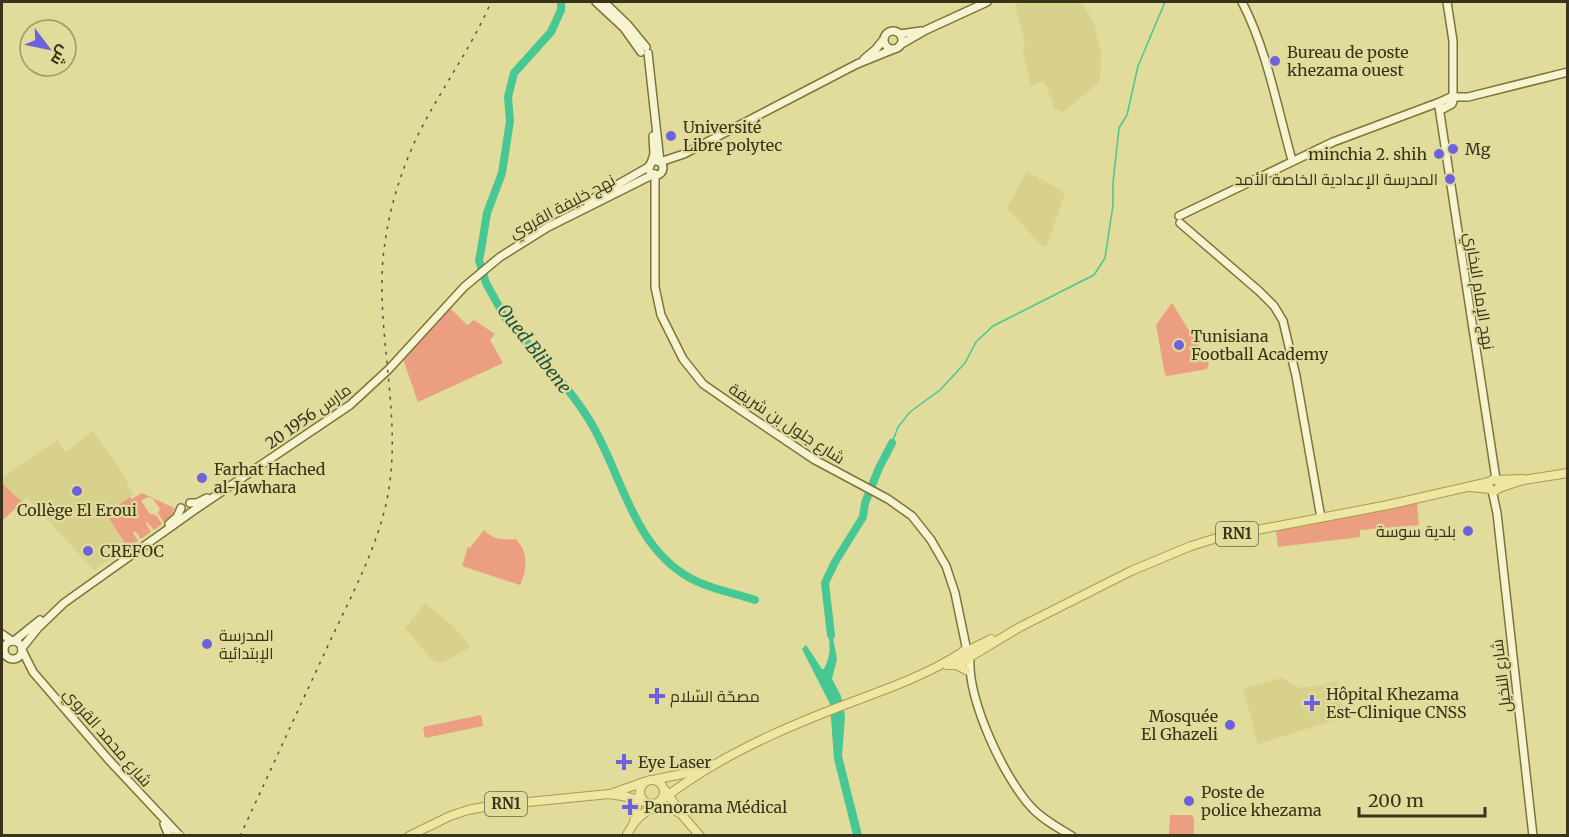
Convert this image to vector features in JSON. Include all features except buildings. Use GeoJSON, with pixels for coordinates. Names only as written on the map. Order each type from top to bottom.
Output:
{"type":"FeatureCollection","features":[{"type":"Feature","properties":{"kind":"main road"},"geometry":{"type":"LineString","coordinates":[[596,2],[618,21],[644,51],[650,94],[654,154],[650,171],[658,173],[663,167],[660,162],[644,51],[627,24],[604,2]]}},
{"type":"Feature","properties":{"kind":"main road"},"geometry":{"type":"LineString","coordinates":[[651,165],[656,161],[660,162],[684,154],[857,64],[897,47],[926,30],[987,2]]}},
{"type":"Feature","properties":{"kind":"main road"},"geometry":{"type":"LineString","coordinates":[[1242,2],[1255,29],[1292,160]]}},
{"type":"Feature","properties":{"kind":"main road"},"geometry":{"type":"LineString","coordinates":[[1447,2],[1453,41],[1447,102]]}},
{"type":"Feature","properties":{"kind":"main road"},"geometry":{"type":"LineString","coordinates":[[857,64],[876,49],[890,30],[900,34],[902,39],[897,47]]}},
{"type":"Feature","properties":{"kind":"main road"},"geometry":{"type":"LineString","coordinates":[[900,34],[926,30]]}},
{"type":"Feature","properties":{"kind":"main road"},"geometry":{"type":"LineString","coordinates":[[883,40],[885,46],[897,47]]}},
{"type":"Feature","properties":{"kind":"main road"},"geometry":{"type":"LineString","coordinates":[[1321,518],[1296,376],[1283,321],[1274,306],[1188,229],[1182,220],[1196,209],[1292,160],[1375,125],[1447,102],[1568,72]]}},
{"type":"Feature","properties":{"kind":"main road","name":"نهج الإمام البخاري"},"geometry":{"type":"LineString","coordinates":[[1447,102],[1442,123],[1445,158],[1469,297],[1494,485]]}},
{"type":"Feature","properties":{"kind":"main road"},"geometry":{"type":"LineString","coordinates":[[658,146],[674,157]]}},
{"type":"Feature","properties":{"kind":"main road","name":"نهج خليفة القروي"},"geometry":{"type":"LineString","coordinates":[[487,264],[548,227],[658,173],[684,154]]}},
{"type":"Feature","properties":{"kind":"main road","name":"نهج خليفة القروي"},"geometry":{"type":"LineString","coordinates":[[487,264],[511,244],[625,182],[651,165]]}},
{"type":"Feature","properties":{"kind":"main road","name":"شارع جلول بن شريفة"},"geometry":{"type":"LineString","coordinates":[[658,173],[653,186],[654,270],[658,302],[666,327],[690,369],[703,384],[748,416],[815,460],[876,492],[912,516],[940,553],[946,566],[955,593],[966,655]]}},
{"type":"Feature","properties":{"kind":"main road","name":"شارع جلول بن شريفة"},"geometry":{"type":"LineString","coordinates":[[654,200],[658,173]]}},
{"type":"Feature","properties":{"kind":"main road"},"geometry":{"type":"LineString","coordinates":[[642,180],[653,186]]}},
{"type":"Feature","properties":{"kind":"main road"},"geometry":{"type":"LineString","coordinates":[[477,272],[487,264]]}},
{"type":"Feature","properties":{"kind":"main road","name":"20 مارس 1956"},"geometry":{"type":"LineString","coordinates":[[190,503],[203,500],[347,402],[383,369],[460,285],[477,272]]}},
{"type":"Feature","properties":{"kind":"main road","name":"20 مارس 1956"},"geometry":{"type":"LineString","coordinates":[[22,649],[38,628],[64,603],[190,513],[350,405],[389,369],[477,272]]}},
{"type":"Feature","properties":{"kind":"main road","name":"RN1"},"geometry":{"type":"LineString","coordinates":[[931,670],[946,665],[1131,571],[1191,546],[1220,537],[1469,487],[1568,473]]}},
{"type":"Feature","properties":{"kind":"main road","name":"شارع النخيل"},"geometry":{"type":"LineString","coordinates":[[1494,485],[1533,836]]}},
{"type":"Feature","properties":{"kind":"main road"},"geometry":{"type":"LineString","coordinates":[[3,650],[7,643],[34,625],[69,594],[174,520],[183,504],[190,503],[193,508],[190,513],[184,513],[181,508]]}},
{"type":"Feature","properties":{"kind":"main road","name":"شارع محمد القروي"},"geometry":{"type":"LineString","coordinates":[[2,634],[19,643],[33,672],[162,819],[180,836]]}},
{"type":"Feature","properties":{"kind":"main road","name":"شارع محمد القروي"},"geometry":{"type":"LineString","coordinates":[[2,640],[6,655],[20,661],[33,672]]}},
{"type":"Feature","properties":{"kind":"main road"},"geometry":{"type":"LineString","coordinates":[[2,664],[18,657],[22,649]]}},
{"type":"Feature","properties":{"kind":"main road"},"geometry":{"type":"LineString","coordinates":[[966,655],[966,670],[994,749],[1012,781],[1034,810],[1072,836]]}},
{"type":"Feature","properties":{"kind":"main road"},"geometry":{"type":"LineString","coordinates":[[966,655],[973,686]]}},
{"type":"Feature","properties":{"kind":"main road","name":"RN1"},"geometry":{"type":"LineString","coordinates":[[409,836],[443,819],[468,810],[502,804],[609,794],[641,798],[653,804],[665,794],[710,767],[789,728],[887,690],[966,655]]}},
{"type":"Feature","properties":{"kind":"main road"},"geometry":{"type":"LineString","coordinates":[[946,665],[957,665],[966,670]]}},
{"type":"Feature","properties":{"kind":"main road","name":"RN1"},"geometry":{"type":"LineString","coordinates":[[609,794],[645,781],[688,774],[710,767]]}},
{"type":"Feature","properties":{"kind":"main road"},"geometry":{"type":"LineString","coordinates":[[654,779],[660,782],[665,794],[700,836]]}},
{"type":"Feature","properties":{"kind":"main road"},"geometry":{"type":"LineString","coordinates":[[634,823],[645,781]]}},
{"type":"Feature","properties":{"kind":"main road"},"geometry":{"type":"LineString","coordinates":[[626,836],[645,811],[658,806],[671,808],[682,815]]}},
{"type":"Feature","properties":{"kind":"main road","name":"شارع محمد القروي"},"geometry":{"type":"LineString","coordinates":[[162,819],[171,836]]}},
{"type":"Feature","properties":{"kind":"main road"},"geometry":{"type":"LineString","coordinates":[[171,836],[180,836]]}},
{"type":"Feature","properties":{"kind":"shaded area"},"geometry":{"type":"Polygon","coordinates":[[[1020,2],[1081,2],[1093,20],[1101,52],[1100,79],[1064,112],[1055,109],[1044,81],[1031,86],[1023,51],[1025,42],[1015,6],[1020,2]]]}},
{"type":"Feature","properties":{"kind":"shaded area"},"geometry":{"type":"Polygon","coordinates":[[[1027,171],[1065,193],[1047,245],[1043,247],[1007,208],[1027,171]]]}},
{"type":"Feature","properties":{"kind":"shaded area","name":"Tunisiana Football Academy"},"geometry":{"type":"Polygon","coordinates":[[[1172,303],[1209,363],[1207,369],[1165,375],[1156,325],[1172,303]]]}},
{"type":"Feature","properties":{"kind":"shaded area"},"geometry":{"type":"Polygon","coordinates":[[[450,308],[467,325],[474,320],[495,334],[490,340],[503,363],[418,402],[403,359],[450,308]]]}},
{"type":"Feature","properties":{"kind":"shaded area"},"geometry":{"type":"Polygon","coordinates":[[[93,431],[128,481],[126,482],[134,494],[106,515],[128,548],[94,570],[27,498],[22,502],[2,483],[2,478],[57,440],[66,452],[93,431]]]}},
{"type":"Feature","properties":{"kind":"shaded area"},"geometry":{"type":"Polygon","coordinates":[[[2,483],[22,502],[2,521],[2,483]]]}},
{"type":"Feature","properties":{"kind":"shaded area"},"geometry":{"type":"Polygon","coordinates":[[[142,493],[174,508],[172,517],[164,523],[158,513],[160,509],[153,499],[148,497],[141,501],[150,514],[156,515],[162,524],[154,530],[147,522],[151,532],[141,539],[135,531],[133,533],[138,541],[128,548],[106,514],[130,497],[132,499],[142,493]]]}},
{"type":"Feature","properties":{"kind":"shaded area"},"geometry":{"type":"Polygon","coordinates":[[[1417,503],[1419,525],[1360,530],[1360,537],[1278,547],[1276,531],[1417,503]]]}},
{"type":"Feature","properties":{"kind":"shaded area"},"geometry":{"type":"Polygon","coordinates":[[[484,530],[499,539],[516,539],[520,544],[526,561],[520,585],[462,566],[468,547],[470,548],[484,530]]]}},
{"type":"Feature","properties":{"kind":"shaded area"},"geometry":{"type":"Polygon","coordinates":[[[425,603],[456,629],[470,645],[469,648],[444,662],[433,661],[405,628],[425,603]]]}},
{"type":"Feature","properties":{"kind":"shaded area"},"geometry":{"type":"Polygon","coordinates":[[[827,627],[831,627],[837,659],[832,679],[841,696],[845,716],[842,756],[862,835],[853,835],[834,759],[830,704],[802,649],[806,645],[824,669],[830,648],[827,627]]]}},
{"type":"Feature","properties":{"kind":"shaded area"},"geometry":{"type":"Polygon","coordinates":[[[1282,678],[1300,688],[1337,681],[1345,717],[1258,744],[1243,688],[1282,678]]]}},
{"type":"Feature","properties":{"kind":"shaded area"},"geometry":{"type":"Polygon","coordinates":[[[481,715],[483,726],[425,738],[423,727],[481,715]]]}},
{"type":"Feature","properties":{"kind":"shaded area"},"geometry":{"type":"Polygon","coordinates":[[[1170,815],[1191,815],[1194,818],[1194,835],[1169,835],[1170,815]]]}},
{"type":"Feature","properties":{"kind":"waterway","name":"Oued Blibene"},"geometry":{"type":"LineString","coordinates":[[561,2],[561,10],[551,32],[514,73],[508,97],[510,121],[502,173],[487,213],[479,260],[486,283],[506,319],[559,379],[588,418],[600,439],[629,505],[654,546],[670,564],[690,578],[755,600]]}},
{"type":"Feature","properties":{"kind":"waterway"},"geometry":{"type":"LineString","coordinates":[[892,443],[898,427],[910,412],[940,390],[965,363],[976,342],[993,326],[1094,275],[1105,258],[1113,205],[1119,128],[1127,115],[1138,66],[1165,2]]}},
{"type":"Feature","properties":{"kind":"waterway"},"geometry":{"type":"LineString","coordinates":[[831,635],[825,583],[835,562],[863,517],[865,503],[892,443]]}},
{"type":"Feature","properties":{"kind":"railway"},"geometry":{"type":"LineString","coordinates":[[240,836],[357,584],[378,533],[390,484],[392,452],[392,420],[382,291],[387,227],[399,181],[417,137],[491,2]]}},
{"type":"Feature","properties":{"kind":"place","name":"Bureau de poste khezama ouest"},"geometry":{"type":"Point","coordinates":[1275,61]}},
{"type":"Feature","properties":{"kind":"place","name":"Université Libre polytec"},"geometry":{"type":"Point","coordinates":[671,136]}},
{"type":"Feature","properties":{"kind":"place","name":"Mg"},"geometry":{"type":"Point","coordinates":[1453,149]}},
{"type":"Feature","properties":{"kind":"place","name":"minchia 2. shih"},"geometry":{"type":"Point","coordinates":[1439,154]}},
{"type":"Feature","properties":{"kind":"place","name":"المدرسة الإعدادية الخاصة الأمد"},"geometry":{"type":"Point","coordinates":[1450,179]}},
{"type":"Feature","properties":{"kind":"place","name":"Tunisiana Football Academy"},"geometry":{"type":"Point","coordinates":[1179,345]}},
{"type":"Feature","properties":{"kind":"place","name":"Farhat Hached al-Jawhara"},"geometry":{"type":"Point","coordinates":[202,478]}},
{"type":"Feature","properties":{"kind":"place","name":"Collège El Eroui"},"geometry":{"type":"Point","coordinates":[77,491]}},
{"type":"Feature","properties":{"kind":"place","name":"بلدية سوسة"},"geometry":{"type":"Point","coordinates":[1468,531]}},
{"type":"Feature","properties":{"kind":"place","name":"CREFOC"},"geometry":{"type":"Point","coordinates":[88,551]}},
{"type":"Feature","properties":{"kind":"place","name":"المدرسة الإبتدائية"},"geometry":{"type":"Point","coordinates":[207,644]}},
{"type":"Feature","properties":{"kind":"place","name":"مصحّة السّلام"},"geometry":{"type":"Point","coordinates":[657,696]}},
{"type":"Feature","properties":{"kind":"place","name":"Hôpital Khezama Est-Clinique CNSS"},"geometry":{"type":"Point","coordinates":[1312,703]}},
{"type":"Feature","properties":{"kind":"place","name":"Mosquée El Ghazeli"},"geometry":{"type":"Point","coordinates":[1230,725]}},
{"type":"Feature","properties":{"kind":"place","name":"Eye Laser"},"geometry":{"type":"Point","coordinates":[624,762]}},
{"type":"Feature","properties":{"kind":"place","name":"Poste de police khezama"},"geometry":{"type":"Point","coordinates":[1189,801]}},
{"type":"Feature","properties":{"kind":"place","name":"Panorama Médical"},"geometry":{"type":"Point","coordinates":[630,807]}}]}
